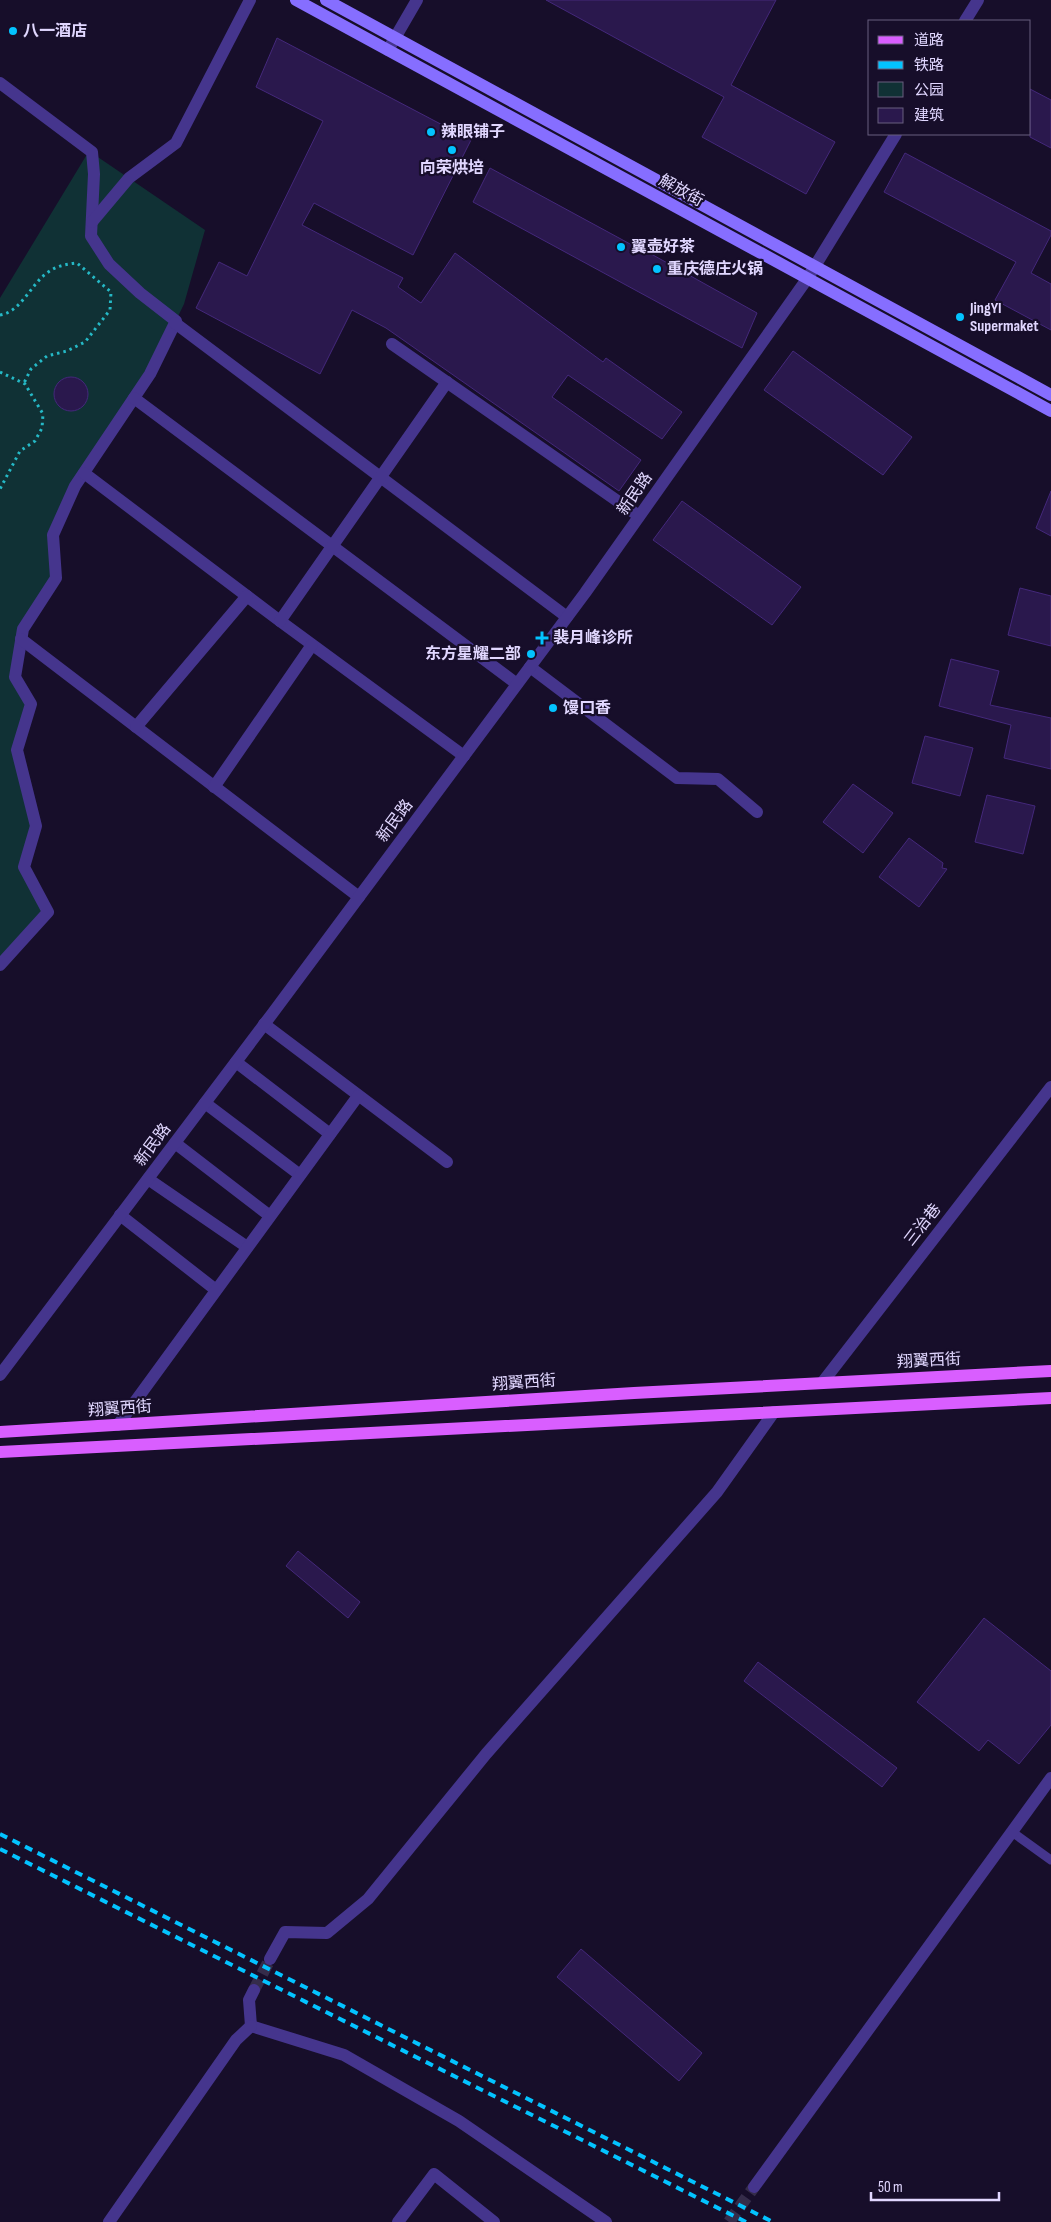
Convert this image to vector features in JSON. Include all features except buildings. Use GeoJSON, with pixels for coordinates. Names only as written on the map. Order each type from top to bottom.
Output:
{"type":"FeatureCollection","features":[{"type":"Feature","properties":{"kind":"main road","name":"解放街"},"geometry":{"type":"LineString","coordinates":[[296,0],[1051,411]]}},
{"type":"Feature","properties":{"kind":"main road"},"geometry":{"type":"LineString","coordinates":[[326,0],[1051,395]]}},
{"type":"Feature","properties":{"kind":"main road","name":"翔翼西街"},"geometry":{"type":"LineString","coordinates":[[0,1432],[1051,1370]]}},
{"type":"Feature","properties":{"kind":"main road"},"geometry":{"type":"LineString","coordinates":[[0,1452],[1051,1398]]}},
{"type":"Feature","properties":{"kind":"street"},"geometry":{"type":"LineString","coordinates":[[92,222],[129,178],[176,143],[250,0]]}},
{"type":"Feature","properties":{"kind":"street"},"geometry":{"type":"LineString","coordinates":[[388,50],[417,0]]}},
{"type":"Feature","properties":{"kind":"street"},"geometry":{"type":"LineString","coordinates":[[966,20],[978,0]]}},
{"type":"Feature","properties":{"kind":"street"},"geometry":{"type":"LineString","coordinates":[[0,83],[92,152],[94,174],[91,236],[109,264],[140,293],[176,321],[175,324],[567,617]]}},
{"type":"Feature","properties":{"kind":"street","name":"新民路"},"geometry":{"type":"LineString","coordinates":[[0,1375],[359,897],[640,516],[807,279],[895,135]]}},
{"type":"Feature","properties":{"kind":"street"},"geometry":{"type":"LineString","coordinates":[[0,965],[48,912],[24,867],[36,826],[16,750],[31,704],[14,677],[23,629],[56,578],[53,535],[75,486],[150,374],[175,324]]}},
{"type":"Feature","properties":{"kind":"street"},"geometry":{"type":"LineString","coordinates":[[392,344],[640,516]]}},
{"type":"Feature","properties":{"kind":"street"},"geometry":{"type":"LineString","coordinates":[[280,621],[447,382]]}},
{"type":"Feature","properties":{"kind":"street"},"geometry":{"type":"LineString","coordinates":[[134,398],[517,684]]}},
{"type":"Feature","properties":{"kind":"street"},"geometry":{"type":"LineString","coordinates":[[84,473],[312,645],[464,756]]}},
{"type":"Feature","properties":{"kind":"street"},"geometry":{"type":"LineString","coordinates":[[136,727],[247,596]]}},
{"type":"Feature","properties":{"kind":"street"},"geometry":{"type":"LineString","coordinates":[[21,639],[359,897]]}},
{"type":"Feature","properties":{"kind":"street"},"geometry":{"type":"LineString","coordinates":[[214,786],[312,645]]}},
{"type":"Feature","properties":{"kind":"street"},"geometry":{"type":"LineString","coordinates":[[530,667],[677,778],[718,779],[757,812]]}},
{"type":"Feature","properties":{"kind":"street"},"geometry":{"type":"LineString","coordinates":[[264,1024],[447,1162]]}},
{"type":"Feature","properties":{"kind":"street"},"geometry":{"type":"LineString","coordinates":[[236,1062],[330,1134]]}},
{"type":"Feature","properties":{"kind":"street","name":"三治巷"},"geometry":{"type":"LineString","coordinates":[[822,1383],[1051,1088]]}},
{"type":"Feature","properties":{"kind":"street"},"geometry":{"type":"LineString","coordinates":[[118,1425],[358,1096]]}},
{"type":"Feature","properties":{"kind":"street"},"geometry":{"type":"LineString","coordinates":[[205,1103],[300,1175]]}},
{"type":"Feature","properties":{"kind":"street"},"geometry":{"type":"LineString","coordinates":[[175,1143],[270,1216]]}},
{"type":"Feature","properties":{"kind":"street"},"geometry":{"type":"LineString","coordinates":[[148,1179],[247,1247]]}},
{"type":"Feature","properties":{"kind":"street"},"geometry":{"type":"LineString","coordinates":[[120,1215],[216,1290]]}},
{"type":"Feature","properties":{"kind":"street"},"geometry":{"type":"LineString","coordinates":[[270,1959],[285,1932],[327,1933],[368,1899],[486,1754],[717,1492],[774,1412]]}},
{"type":"Feature","properties":{"kind":"street"},"geometry":{"type":"LineString","coordinates":[[754,2187],[1051,1778]]}},
{"type":"Feature","properties":{"kind":"street"},"geometry":{"type":"LineString","coordinates":[[251,2026],[249,2000],[254,1990]]}},
{"type":"Feature","properties":{"kind":"street"},"geometry":{"type":"LineString","coordinates":[[109,2222],[236,2040],[251,2026]]}},
{"type":"Feature","properties":{"kind":"street"},"geometry":{"type":"LineString","coordinates":[[251,2026],[344,2055],[459,2121],[606,2222]]}},
{"type":"Feature","properties":{"kind":"street"},"geometry":{"type":"LineString","coordinates":[[398,2222],[434,2174],[494,2222]]}},
{"type":"Feature","properties":{"kind":"lane"},"geometry":{"type":"LineString","coordinates":[[1012,1832],[1051,1860]]}},
{"type":"Feature","properties":{"kind":"path"},"geometry":{"type":"LineString","coordinates":[[0,315],[7,314],[46,273],[64,264],[77,263],[111,292],[110,310],[85,342],[67,351],[47,356],[31,369],[24,383]]}},
{"type":"Feature","properties":{"kind":"path"},"geometry":{"type":"LineString","coordinates":[[0,372],[24,383],[42,414],[42,428],[35,441],[20,451],[0,489]]}},
{"type":"Feature","properties":{"kind":"green space"},"geometry":{"type":"Polygon","coordinates":[[[89,151],[205,230],[184,304],[148,378],[73,490],[50,541],[56,578],[23,628],[15,677],[31,704],[16,749],[37,832],[22,875],[48,912],[0,965],[0,298],[89,151]]]}},
{"type":"Feature","properties":{"kind":"tunnel"},"geometry":{"type":"LineString","coordinates":[[254,1990],[270,1959]]}},
{"type":"Feature","properties":{"kind":"tunnel"},"geometry":{"type":"LineString","coordinates":[[729,2222],[754,2187]]}},
{"type":"Feature","properties":{"kind":"railway"},"geometry":{"type":"LineString","coordinates":[[0,1834],[773,2222]]}},
{"type":"Feature","properties":{"kind":"railway"},"geometry":{"type":"LineString","coordinates":[[0,1849],[746,2222]]}},
{"type":"Feature","properties":{"kind":"place","name":"八一酒店"},"geometry":{"type":"Point","coordinates":[13,31]}},
{"type":"Feature","properties":{"kind":"place","name":"辣眼铺子"},"geometry":{"type":"Point","coordinates":[431,132]}},
{"type":"Feature","properties":{"kind":"place","name":"向荣烘培"},"geometry":{"type":"Point","coordinates":[452,150]}},
{"type":"Feature","properties":{"kind":"place","name":"翼壶好茶"},"geometry":{"type":"Point","coordinates":[621,247]}},
{"type":"Feature","properties":{"kind":"place","name":"重庆德庄火锅"},"geometry":{"type":"Point","coordinates":[657,269]}},
{"type":"Feature","properties":{"kind":"place","name":"JingYI Supermaket"},"geometry":{"type":"Point","coordinates":[960,317]}},
{"type":"Feature","properties":{"kind":"place","name":"裴月峰诊所"},"geometry":{"type":"Point","coordinates":[542,638]}},
{"type":"Feature","properties":{"kind":"place","name":"东方星耀二部"},"geometry":{"type":"Point","coordinates":[531,654]}},
{"type":"Feature","properties":{"kind":"place","name":"馒口香"},"geometry":{"type":"Point","coordinates":[553,708]}}]}
